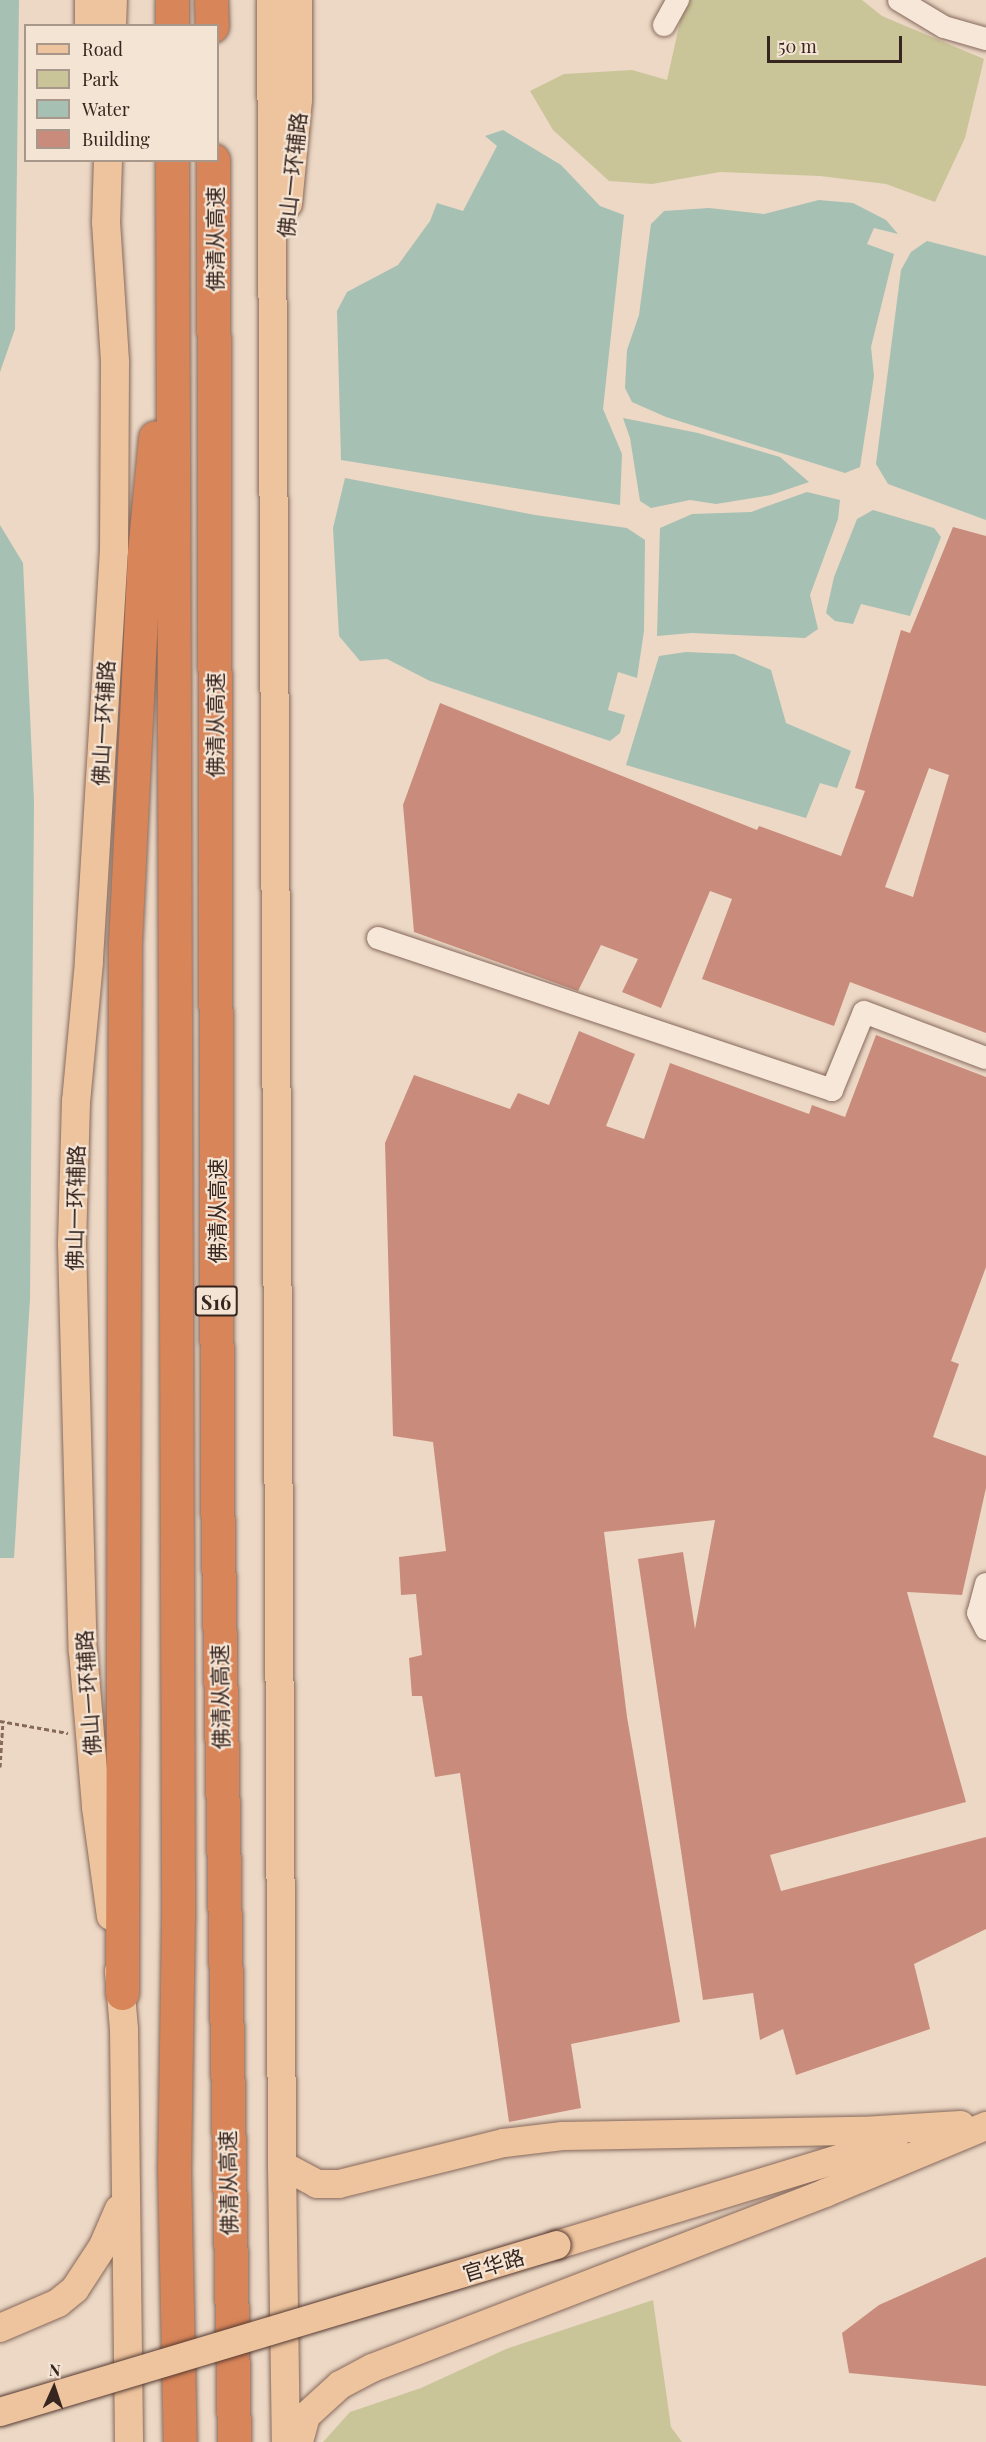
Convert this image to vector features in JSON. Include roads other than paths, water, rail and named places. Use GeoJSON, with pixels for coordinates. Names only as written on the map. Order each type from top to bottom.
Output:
{"type":"FeatureCollection","features":[{"type":"Feature","properties":{"kind":"highway"},"geometry":{"type":"LineString","coordinates":[[172,0],[172,24]]}},
{"type":"Feature","properties":{"kind":"highway"},"geometry":{"type":"LineString","coordinates":[[212,0],[212,24]]}},
{"type":"Feature","properties":{"kind":"highway","name":"佛清从高速"},"geometry":{"type":"LineString","coordinates":[[172,162],[178,1860],[174,2167],[180,2442]]}},
{"type":"Feature","properties":{"kind":"highway","name":"佛清从高速"},"geometry":{"type":"LineString","coordinates":[[213,162],[217,1476],[234,2442]]}},
{"type":"Feature","properties":{"kind":"highway"},"geometry":{"type":"LineString","coordinates":[[122,1993],[125,943],[144,552],[172,258]]}},
{"type":"Feature","properties":{"kind":"main road"},"geometry":{"type":"LineString","coordinates":[[89,0],[90,24]]}},
{"type":"Feature","properties":{"kind":"main road"},"geometry":{"type":"LineString","coordinates":[[112,24],[113,0]]}},
{"type":"Feature","properties":{"kind":"main road"},"geometry":{"type":"LineString","coordinates":[[271,0],[282,2165],[286,2442]]}},
{"type":"Feature","properties":{"kind":"main road","name":"佛山一环辅路"},"geometry":{"type":"LineString","coordinates":[[273,349],[298,100],[298,0]]}},
{"type":"Feature","properties":{"kind":"main road","name":"佛山一环辅路"},"geometry":{"type":"LineString","coordinates":[[100,162],[115,363],[114,550],[89,962],[76,1101],[72,1244],[83,1651],[90,1736],[122,1993],[123,2193]]}},
{"type":"Feature","properties":{"kind":"main road","name":"佛山一环辅路"},"geometry":{"type":"LineString","coordinates":[[106,222],[108,162]]}},
{"type":"Feature","properties":{"kind":"main road"},"geometry":{"type":"LineString","coordinates":[[282,2165],[317,2184],[339,2184],[504,2143],[563,2136],[863,2131],[978,2123]]}},
{"type":"Feature","properties":{"kind":"main road"},"geometry":{"type":"LineString","coordinates":[[299,2442],[306,2416],[340,2385],[372,2368],[825,2193],[978,2123]]}},
{"type":"Feature","properties":{"kind":"main road","name":"官华路"},"geometry":{"type":"LineString","coordinates":[[0,2412],[557,2245],[858,2151],[978,2123]]}},
{"type":"Feature","properties":{"kind":"main road"},"geometry":{"type":"LineString","coordinates":[[0,2328],[58,2303],[75,2289],[103,2246],[118,2217],[123,2193]]}},
{"type":"Feature","properties":{"kind":"main road"},"geometry":{"type":"LineString","coordinates":[[123,2193],[129,2442]]}},
{"type":"Feature","properties":{"kind":"lane"},"geometry":{"type":"LineString","coordinates":[[664,25],[678,0]]}},
{"type":"Feature","properties":{"kind":"lane"},"geometry":{"type":"LineString","coordinates":[[899,0],[944,27],[986,39]]}},
{"type":"Feature","properties":{"kind":"lane"},"geometry":{"type":"LineString","coordinates":[[378,938],[832,1090],[864,1012],[986,1058]]}},
{"type":"Feature","properties":{"kind":"lane"},"geometry":{"type":"LineString","coordinates":[[986,1584],[978,1614],[986,1629]]}},
{"type":"Feature","properties":{"kind":"water"},"geometry":{"type":"Polygon","coordinates":[[[0,0],[19,0],[15,329],[0,372],[0,0]]]}},
{"type":"Feature","properties":{"kind":"water"},"geometry":{"type":"Polygon","coordinates":[[[503,130],[561,165],[600,206],[624,215],[603,409],[622,454],[620,505],[341,460],[337,311],[347,292],[398,265],[430,221],[437,203],[463,211],[497,146],[485,136],[503,130]]]}},
{"type":"Feature","properties":{"kind":"water"},"geometry":{"type":"Polygon","coordinates":[[[819,200],[853,203],[886,220],[898,234],[874,228],[867,244],[894,254],[871,347],[874,376],[860,467],[845,473],[666,417],[632,402],[625,388],[627,350],[639,315],[651,224],[664,211],[709,208],[764,214],[819,200]]]}},
{"type":"Feature","properties":{"kind":"water"},"geometry":{"type":"Polygon","coordinates":[[[927,241],[986,256],[986,520],[888,484],[876,464],[901,270],[911,252],[927,241]]]}},
{"type":"Feature","properties":{"kind":"water"},"geometry":{"type":"Polygon","coordinates":[[[623,418],[698,433],[780,457],[809,482],[771,495],[716,504],[690,500],[651,508],[640,501],[630,438],[623,418]]]}},
{"type":"Feature","properties":{"kind":"water"},"geometry":{"type":"Polygon","coordinates":[[[345,478],[535,515],[627,528],[645,540],[644,631],[637,678],[618,672],[608,710],[625,715],[620,733],[610,741],[430,681],[387,659],[360,661],[339,636],[333,528],[345,478]]]}},
{"type":"Feature","properties":{"kind":"water"},"geometry":{"type":"Polygon","coordinates":[[[807,492],[840,500],[838,519],[810,595],[818,629],[805,638],[692,633],[657,636],[660,528],[692,514],[751,512],[807,492]]]}},
{"type":"Feature","properties":{"kind":"water"},"geometry":{"type":"Polygon","coordinates":[[[873,510],[934,528],[941,537],[910,616],[861,604],[853,624],[835,621],[826,613],[834,577],[857,519],[873,510]]]}},
{"type":"Feature","properties":{"kind":"water"},"geometry":{"type":"Polygon","coordinates":[[[0,525],[23,563],[34,802],[30,1299],[14,1558],[0,1558],[0,525]]]}},
{"type":"Feature","properties":{"kind":"water"},"geometry":{"type":"Polygon","coordinates":[[[686,652],[734,654],[771,670],[786,723],[851,751],[837,788],[820,783],[806,818],[626,765],[659,656],[686,652]]]}}]}
